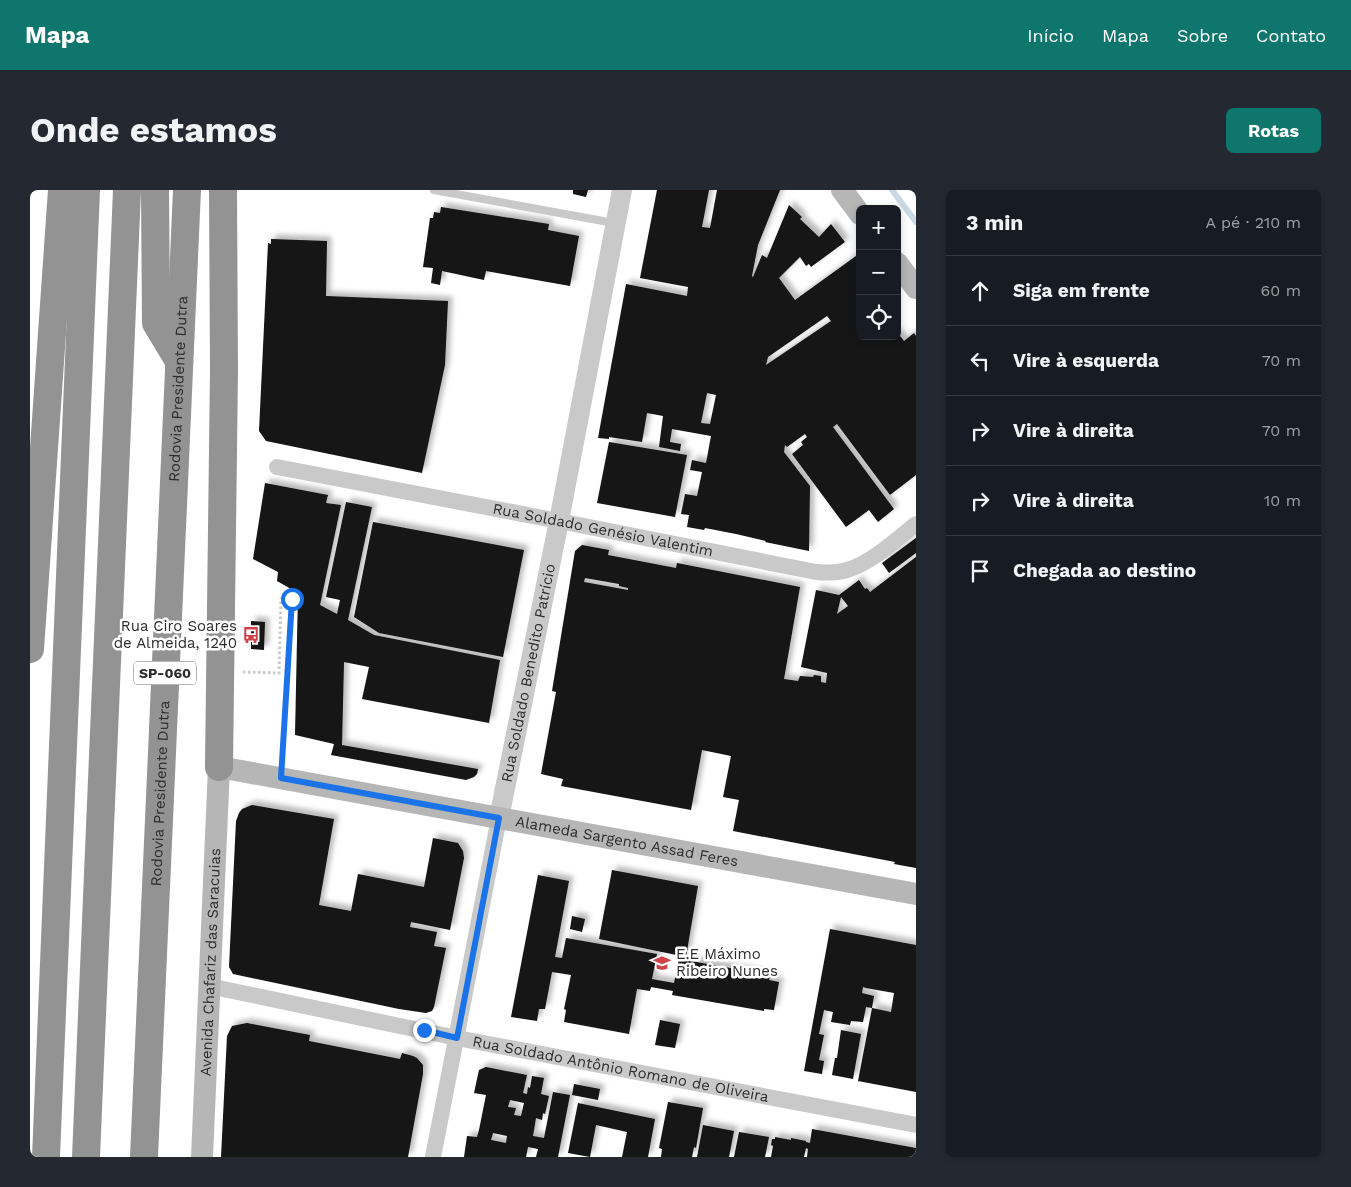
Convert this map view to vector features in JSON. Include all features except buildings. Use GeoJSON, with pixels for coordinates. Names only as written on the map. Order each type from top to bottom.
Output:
{"type":"FeatureCollection","features":[{"type":"Feature","properties":{"kind":"highway"},"geometry":{"type":"LineString","coordinates":[[30,649],[62,190]]}},
{"type":"Feature","properties":{"kind":"highway"},"geometry":{"type":"LineString","coordinates":[[46,1157],[86,190]]}},
{"type":"Feature","properties":{"kind":"highway"},"geometry":{"type":"LineString","coordinates":[[86,1157],[127,190]]}},
{"type":"Feature","properties":{"kind":"highway"},"geometry":{"type":"LineString","coordinates":[[155,190],[156,323],[179,361]]}},
{"type":"Feature","properties":{"kind":"highway","name":"Rodovia Presidente Dutra"},"geometry":{"type":"LineString","coordinates":[[144,1157],[187,190]]}},
{"type":"Feature","properties":{"kind":"highway"},"geometry":{"type":"LineString","coordinates":[[219,766],[224,370],[223,190]]}},
{"type":"Feature","properties":{"kind":"main road"},"geometry":{"type":"LineString","coordinates":[[842,190],[856,209]]}},
{"type":"Feature","properties":{"kind":"main road"},"geometry":{"type":"LineString","coordinates":[[901,268],[916,288]]}},
{"type":"Feature","properties":{"kind":"main road","name":"Alameda Sargento Assad Feres"},"geometry":{"type":"LineString","coordinates":[[219,766],[916,894]]}},
{"type":"Feature","properties":{"kind":"main road","name":"Avenida Chafariz das Saracuias"},"geometry":{"type":"LineString","coordinates":[[202,1157],[219,766]]}},
{"type":"Feature","properties":{"kind":"street","name":"Rua Soldado Benedito Patrício"},"geometry":{"type":"LineString","coordinates":[[433,1157],[559,521],[622,190]]}},
{"type":"Feature","properties":{"kind":"street","name":"Rua Soldado Genésio Valentim"},"geometry":{"type":"LineString","coordinates":[[277,467],[816,572],[831,573],[862,565],[916,524]]}},
{"type":"Feature","properties":{"kind":"street","name":"Rua Soldado Antônio Romano de Oliveira"},"geometry":{"type":"LineString","coordinates":[[209,986],[457,1038],[916,1125]]}},
{"type":"Feature","properties":{"kind":"lane"},"geometry":{"type":"LineString","coordinates":[[434,190],[616,223]]}},
{"type":"Feature","properties":{"kind":"path"},"geometry":{"type":"LineString","coordinates":[[279,673],[281,599],[292,599],[281,778]]}},
{"type":"Feature","properties":{"kind":"waterway"},"geometry":{"type":"LineString","coordinates":[[892,190],[916,222]]}},
{"type":"Feature","properties":{"kind":"place","name":"Rua Ciro Soares de Almeida, 1240"},"geometry":{"type":"Point","coordinates":[251,635]}},
{"type":"Feature","properties":{"kind":"place","name":"E.E Máximo Ribeiro Nunes"},"geometry":{"type":"Point","coordinates":[662,963]}},
{"type":"Feature","properties":{"kind":"route"},"geometry":{"type":"LineString","coordinates":[[292,599],[281,778],[499,818],[457,1038],[424,1030]]}}]}
